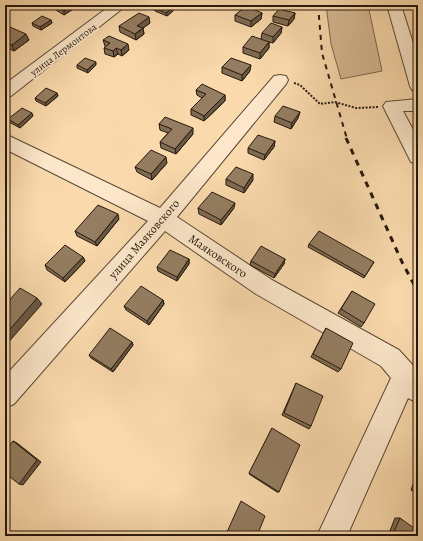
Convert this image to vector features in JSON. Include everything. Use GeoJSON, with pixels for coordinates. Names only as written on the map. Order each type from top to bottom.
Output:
{"type":"FeatureCollection","features":[{"type":"Feature","properties":{"kind":"street","name":"улица Лермонтова"},"geometry":{"type":"LineString","coordinates":[[5,92],[120,5]]}},
{"type":"Feature","properties":{"kind":"street"},"geometry":{"type":"LineString","coordinates":[[394,5],[418,86]]}},
{"type":"Feature","properties":{"kind":"street","name":"улица Маяковского"},"geometry":{"type":"LineString","coordinates":[[5,395],[163,219],[280,80]]}},
{"type":"Feature","properties":{"kind":"street"},"geometry":{"type":"LineString","coordinates":[[418,105],[392,106],[418,157]]}},
{"type":"Feature","properties":{"kind":"street","name":"Маяковского"},"geometry":{"type":"LineString","coordinates":[[5,141],[163,219],[264,287],[390,358],[411,382]]}},
{"type":"Feature","properties":{"kind":"street"},"geometry":{"type":"LineString","coordinates":[[332,536],[411,382]]}},
{"type":"Feature","properties":{"kind":"path"},"geometry":{"type":"LineString","coordinates":[[280,80],[300,85],[320,104],[335,102],[356,108],[392,106]]}},
{"type":"Feature","properties":{"kind":"shaded area"},"geometry":{"type":"Polygon","coordinates":[[[326,5],[368,5],[382,71],[341,79],[331,44],[326,5]]]}},
{"type":"Feature","properties":{"kind":"building"},"geometry":{"type":"Polygon","coordinates":[[[58,5],[73,5],[64,11],[55,7],[58,5]]]}},
{"type":"Feature","properties":{"kind":"building"},"geometry":{"type":"Polygon","coordinates":[[[158,5],[165,5],[172,8],[166,13],[154,8],[158,5]]]}},
{"type":"Feature","properties":{"kind":"building"},"geometry":{"type":"Polygon","coordinates":[[[246,6],[262,13],[251,21],[235,15],[246,6]]]}},
{"type":"Feature","properties":{"kind":"building"},"geometry":{"type":"Polygon","coordinates":[[[279,9],[295,13],[289,20],[273,16],[279,9]]]}},
{"type":"Feature","properties":{"kind":"building"},"geometry":{"type":"Polygon","coordinates":[[[139,13],[149,17],[137,26],[143,28],[135,34],[119,26],[139,13]]]}},
{"type":"Feature","properties":{"kind":"building"},"geometry":{"type":"Polygon","coordinates":[[[42,16],[51,20],[40,27],[32,23],[42,16]]]}},
{"type":"Feature","properties":{"kind":"building"},"geometry":{"type":"Polygon","coordinates":[[[271,23],[282,27],[273,37],[262,33],[271,23]]]}},
{"type":"Feature","properties":{"kind":"building"},"geometry":{"type":"Polygon","coordinates":[[[10,27],[26,34],[12,45],[5,42],[5,31],[10,27]]]}},
{"type":"Feature","properties":{"kind":"building"},"geometry":{"type":"Polygon","coordinates":[[[109,36],[128,44],[121,50],[116,48],[113,51],[104,48],[110,43],[103,40],[109,36]]]}},
{"type":"Feature","properties":{"kind":"building"},"geometry":{"type":"Polygon","coordinates":[[[252,36],[269,42],[260,53],[243,47],[252,36]]]}},
{"type":"Feature","properties":{"kind":"building"},"geometry":{"type":"Polygon","coordinates":[[[85,58],[96,62],[87,70],[77,65],[85,58]]]}},
{"type":"Feature","properties":{"kind":"building"},"geometry":{"type":"Polygon","coordinates":[[[231,58],[251,65],[242,75],[222,67],[231,58]]]}},
{"type":"Feature","properties":{"kind":"building"},"geometry":{"type":"Polygon","coordinates":[[[202,84],[225,95],[204,116],[191,109],[206,94],[196,90],[202,84]]]}},
{"type":"Feature","properties":{"kind":"building"},"geometry":{"type":"Polygon","coordinates":[[[46,88],[57,93],[45,103],[35,98],[46,88]]]}},
{"type":"Feature","properties":{"kind":"building"},"geometry":{"type":"Polygon","coordinates":[[[283,106],[300,112],[292,123],[275,116],[283,106]]]}},
{"type":"Feature","properties":{"kind":"building"},"geometry":{"type":"Polygon","coordinates":[[[22,108],[32,113],[18,125],[8,119],[22,108]]]}},
{"type":"Feature","properties":{"kind":"building"},"geometry":{"type":"Polygon","coordinates":[[[165,117],[193,128],[175,149],[160,142],[172,129],[159,124],[165,117]]]}},
{"type":"Feature","properties":{"kind":"building"},"geometry":{"type":"Polygon","coordinates":[[[258,135],[275,141],[265,155],[248,148],[258,135]]]}},
{"type":"Feature","properties":{"kind":"building"},"geometry":{"type":"Polygon","coordinates":[[[151,150],[166,157],[151,174],[135,167],[151,150]]]}},
{"type":"Feature","properties":{"kind":"building"},"geometry":{"type":"Polygon","coordinates":[[[236,167],[253,174],[244,188],[226,179],[236,167]]]}},
{"type":"Feature","properties":{"kind":"building"},"geometry":{"type":"Polygon","coordinates":[[[212,192],[235,203],[221,220],[198,208],[212,192]]]}},
{"type":"Feature","properties":{"kind":"building"},"geometry":{"type":"Polygon","coordinates":[[[98,205],[118,214],[95,242],[75,231],[98,205]]]}},
{"type":"Feature","properties":{"kind":"building"},"geometry":{"type":"Polygon","coordinates":[[[319,231],[374,262],[365,276],[309,244],[319,231]]]}},
{"type":"Feature","properties":{"kind":"building"},"geometry":{"type":"Polygon","coordinates":[[[65,245],[83,257],[63,278],[45,265],[65,245]]]}},
{"type":"Feature","properties":{"kind":"building"},"geometry":{"type":"Polygon","coordinates":[[[261,246],[285,259],[275,274],[251,261],[261,246]]]}},
{"type":"Feature","properties":{"kind":"building"},"geometry":{"type":"Polygon","coordinates":[[[170,250],[189,259],[177,277],[157,267],[170,250]]]}},
{"type":"Feature","properties":{"kind":"building"},"geometry":{"type":"Polygon","coordinates":[[[141,286],[163,300],[147,321],[124,306],[141,286]]]}},
{"type":"Feature","properties":{"kind":"building"},"geometry":{"type":"Polygon","coordinates":[[[20,288],[37,298],[5,335],[5,305],[20,288]]]}},
{"type":"Feature","properties":{"kind":"building"},"geometry":{"type":"Polygon","coordinates":[[[352,291],[375,304],[364,323],[341,309],[352,291]]]}},
{"type":"Feature","properties":{"kind":"building"},"geometry":{"type":"Polygon","coordinates":[[[110,328],[132,342],[111,369],[89,355],[110,328]]]}},
{"type":"Feature","properties":{"kind":"building"},"geometry":{"type":"Polygon","coordinates":[[[326,328],[353,343],[341,369],[313,354],[326,328]]]}},
{"type":"Feature","properties":{"kind":"building"},"geometry":{"type":"Polygon","coordinates":[[[296,383],[323,396],[311,426],[284,413],[296,383]]]}},
{"type":"Feature","properties":{"kind":"building"},"geometry":{"type":"Polygon","coordinates":[[[272,428],[300,445],[279,492],[249,473],[272,428]]]}},
{"type":"Feature","properties":{"kind":"building"},"geometry":{"type":"Polygon","coordinates":[[[13,441],[37,460],[19,484],[5,473],[5,451],[13,441]]]}},
{"type":"Feature","properties":{"kind":"building"},"geometry":{"type":"Polygon","coordinates":[[[241,501],[265,516],[257,536],[232,536],[227,532],[241,501]]]}},
{"type":"Feature","properties":{"kind":"building"},"geometry":{"type":"Polygon","coordinates":[[[400,518],[418,531],[418,536],[392,536],[400,518]]]}},
{"type":"Feature","properties":{"kind":"railway"},"geometry":{"type":"LineString","coordinates":[[318,5],[322,53],[347,139]]}},
{"type":"Feature","properties":{"kind":"railway"},"geometry":{"type":"LineString","coordinates":[[346,138],[402,262],[418,292]]}}]}
